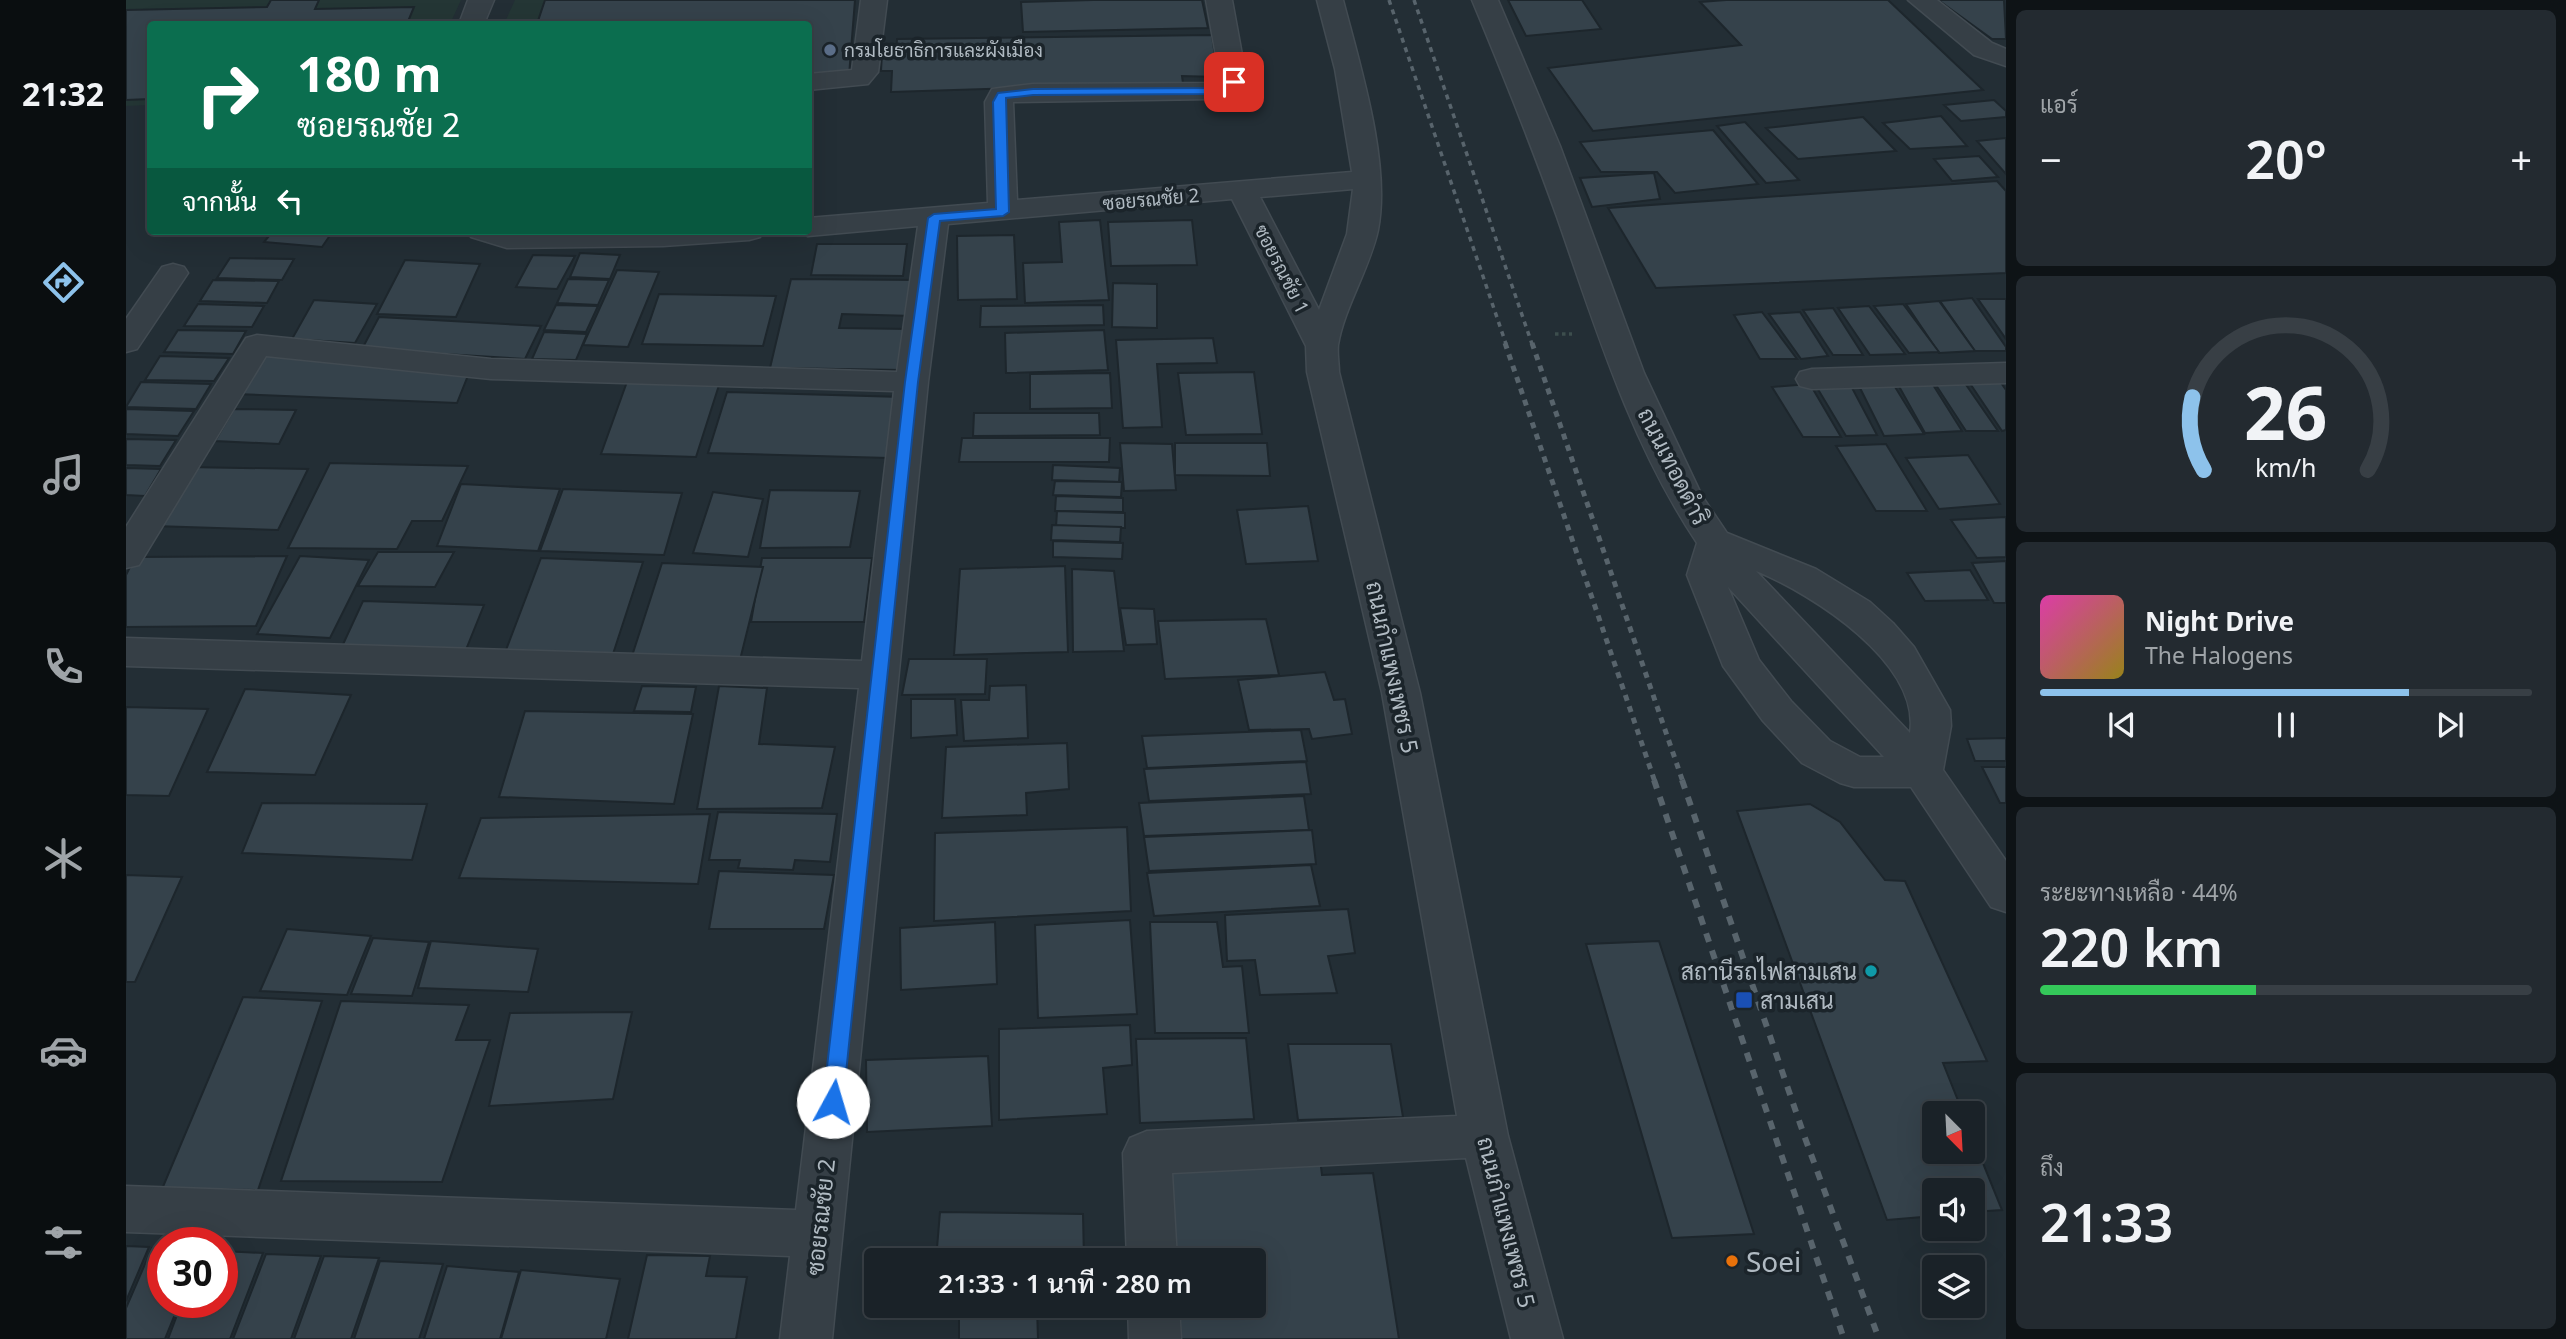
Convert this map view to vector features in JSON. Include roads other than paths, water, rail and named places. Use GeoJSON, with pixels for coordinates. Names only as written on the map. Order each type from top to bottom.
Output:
{"type":"FeatureCollection","features":[{"type":"Feature","properties":{"kind":"street"},"geometry":{"type":"LineString","coordinates":[[473,21],[481,0]]}},
{"type":"Feature","properties":{"kind":"street"},"geometry":{"type":"LineString","coordinates":[[812,82],[859,78],[865,72],[874,0]]}},
{"type":"Feature","properties":{"kind":"street"},"geometry":{"type":"LineString","coordinates":[[1003,212],[999,102],[1002,95],[1033,92],[1211,91],[1227,87],[1234,82],[1219,0]]}},
{"type":"Feature","properties":{"kind":"street","name":"ถนนกำแพงเพชร 5"},"geometry":{"type":"LineString","coordinates":[[1330,0],[1345,50],[1367,179],[1367,209],[1362,234],[1322,346],[1326,396],[1401,693],[1484,1136],[1537,1339]]}},
{"type":"Feature","properties":{"kind":"street","name":"ถนนเทอดดำริ"},"geometry":{"type":"LineString","coordinates":[[1485,0],[1546,146],[1628,373],[1685,498],[1733,569],[1922,772],[2006,895]]}},
{"type":"Feature","properties":{"kind":"street"},"geometry":{"type":"LineString","coordinates":[[1921,0],[1983,49],[2006,58]]}},
{"type":"Feature","properties":{"kind":"street","name":"ซอยรณชัย 2"},"geometry":{"type":"LineString","coordinates":[[812,227],[1243,192],[1367,179]]}},
{"type":"Feature","properties":{"kind":"street","name":"ซอยรณชัย 1"},"geometry":{"type":"LineString","coordinates":[[1243,192],[1322,346]]}},
{"type":"Feature","properties":{"kind":"street","name":"ซอยรณชัย 2"},"geometry":{"type":"LineString","coordinates":[[806,1339],[912,382],[934,218]]}},
{"type":"Feature","properties":{"kind":"street"},"geometry":{"type":"LineString","coordinates":[[494,235],[507,239],[692,235]]}},
{"type":"Feature","properties":{"kind":"street"},"geometry":{"type":"LineString","coordinates":[[126,342],[173,273]]}},
{"type":"Feature","properties":{"kind":"street"},"geometry":{"type":"LineString","coordinates":[[126,556],[257,345],[491,369],[912,382]]}},
{"type":"Feature","properties":{"kind":"street"},"geometry":{"type":"LineString","coordinates":[[1812,379],[2006,373]]}},
{"type":"Feature","properties":{"kind":"street"},"geometry":{"type":"LineString","coordinates":[[1715,542],[1763,559],[1827,590],[1868,620],[1908,667],[1931,715],[1922,772],[1854,772],[1816,752],[1777,711],[1742,666],[1705,575],[1715,542]]}},
{"type":"Feature","properties":{"kind":"street"},"geometry":{"type":"LineString","coordinates":[[126,652],[880,675]]}},
{"type":"Feature","properties":{"kind":"street"},"geometry":{"type":"LineString","coordinates":[[1151,1248],[1147,1153],[1484,1136]]}},
{"type":"Feature","properties":{"kind":"street"},"geometry":{"type":"LineString","coordinates":[[126,1209],[819,1234]]}},
{"type":"Feature","properties":{"kind":"street"},"geometry":{"type":"LineString","coordinates":[[1154,1318],[1155,1339]]}},
{"type":"Feature","properties":{"kind":"railway"},"geometry":{"type":"LineString","coordinates":[[1389,0],[1506,344]]}},
{"type":"Feature","properties":{"kind":"railway"},"geometry":{"type":"LineString","coordinates":[[1414,0],[1532,344]]}},
{"type":"Feature","properties":{"kind":"railway"},"geometry":{"type":"LineString","coordinates":[[1505,343],[1655,782]]}},
{"type":"Feature","properties":{"kind":"railway"},"geometry":{"type":"LineString","coordinates":[[1532,343],[1683,782]]}},
{"type":"Feature","properties":{"kind":"railway"},"geometry":{"type":"LineString","coordinates":[[1654,780],[1844,1339]]}},
{"type":"Feature","properties":{"kind":"railway"},"geometry":{"type":"LineString","coordinates":[[1682,780],[1805,1138],[1879,1339]]}},
{"type":"Feature","properties":{"kind":"place","name":"กรมโยธาธิการและผังเมือง"},"geometry":{"type":"Point","coordinates":[830,50]}},
{"type":"Feature","properties":{"kind":"place","name":"สถานีรถไฟสามเสน"},"geometry":{"type":"Point","coordinates":[1871,971]}},
{"type":"Feature","properties":{"kind":"place","name":"สามเสน"},"geometry":{"type":"Point","coordinates":[1744,1000]}},
{"type":"Feature","properties":{"kind":"place","name":"Soei"},"geometry":{"type":"Point","coordinates":[1732,1261]}}]}
